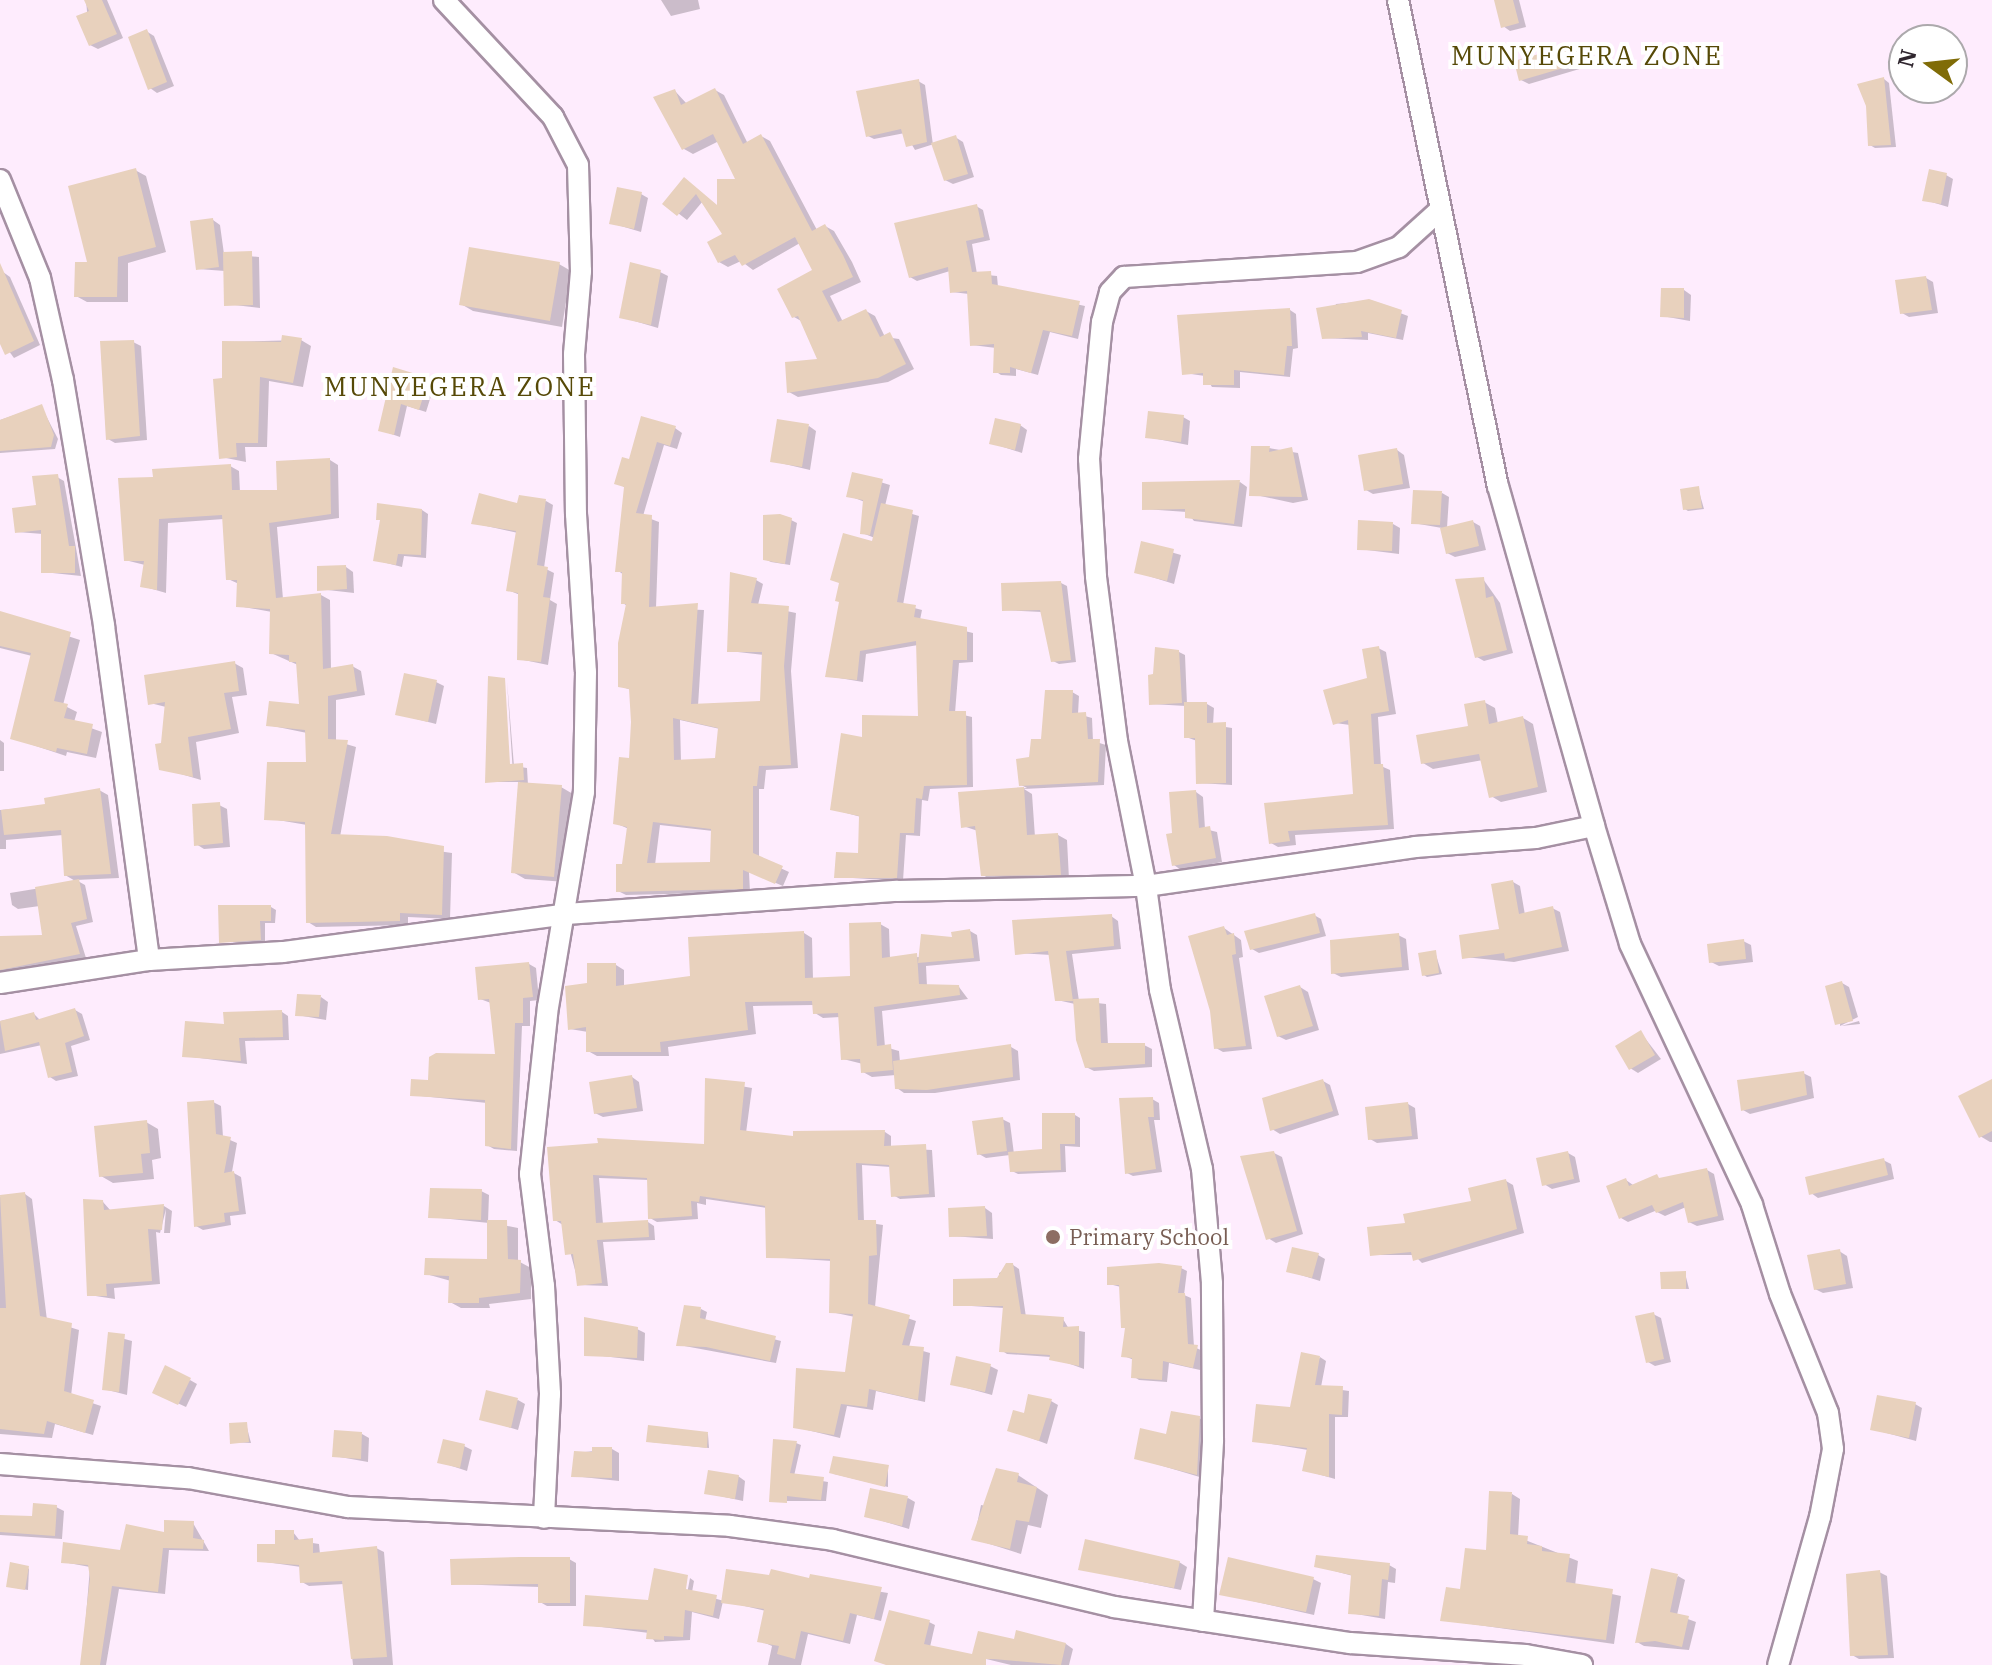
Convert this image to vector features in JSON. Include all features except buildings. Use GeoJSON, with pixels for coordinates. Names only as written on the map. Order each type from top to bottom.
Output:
{"type":"FeatureCollection","features":[{"type":"Feature","properties":{"kind":"street"},"geometry":{"type":"LineString","coordinates":[[444,0],[553,117],[578,165],[576,514],[586,672],[580,834],[548,1006],[530,1174],[544,1286],[550,1394],[544,1518]]}},
{"type":"Feature","properties":{"kind":"street"},"geometry":{"type":"LineString","coordinates":[[1398,0],[1498,486],[1594,826],[1630,944],[1752,1205],[1780,1294],[1828,1413],[1833,1449],[1820,1517],[1778,1665]]}},
{"type":"Feature","properties":{"kind":"street"},"geometry":{"type":"LineString","coordinates":[[0,180],[40,278],[63,380],[104,626],[149,960]]}},
{"type":"Feature","properties":{"kind":"street"},"geometry":{"type":"LineString","coordinates":[[1203,1621],[1213,1440],[1212,1283],[1202,1169],[1160,990],[1146,886],[1117,741],[1095,561],[1089,459],[1102,322],[1110,292],[1124,277],[1148,271],[1357,262],[1399,247],[1440,210]]}},
{"type":"Feature","properties":{"kind":"street"},"geometry":{"type":"LineString","coordinates":[[0,983],[149,960],[283,952],[566,914],[897,891],[1146,886],[1384,850],[1536,838],[1594,826]]}},
{"type":"Feature","properties":{"kind":"street"},"geometry":{"type":"LineString","coordinates":[[0,1464],[188,1478],[348,1507],[730,1526],[833,1540],[1099,1604],[1203,1621],[1350,1643],[1526,1655],[1582,1665]]}},
{"type":"Feature","properties":{"kind":"place","name":"Primary School"},"geometry":{"type":"Point","coordinates":[1053,1237]}},
{"type":"Feature","properties":{"kind":"district","name":"MUNYEGERA ZONE"},"geometry":{"type":"Point","coordinates":[1587,56]}},
{"type":"Feature","properties":{"kind":"district","name":"MUNYEGERA ZONE"},"geometry":{"type":"Point","coordinates":[460,387]}}]}
